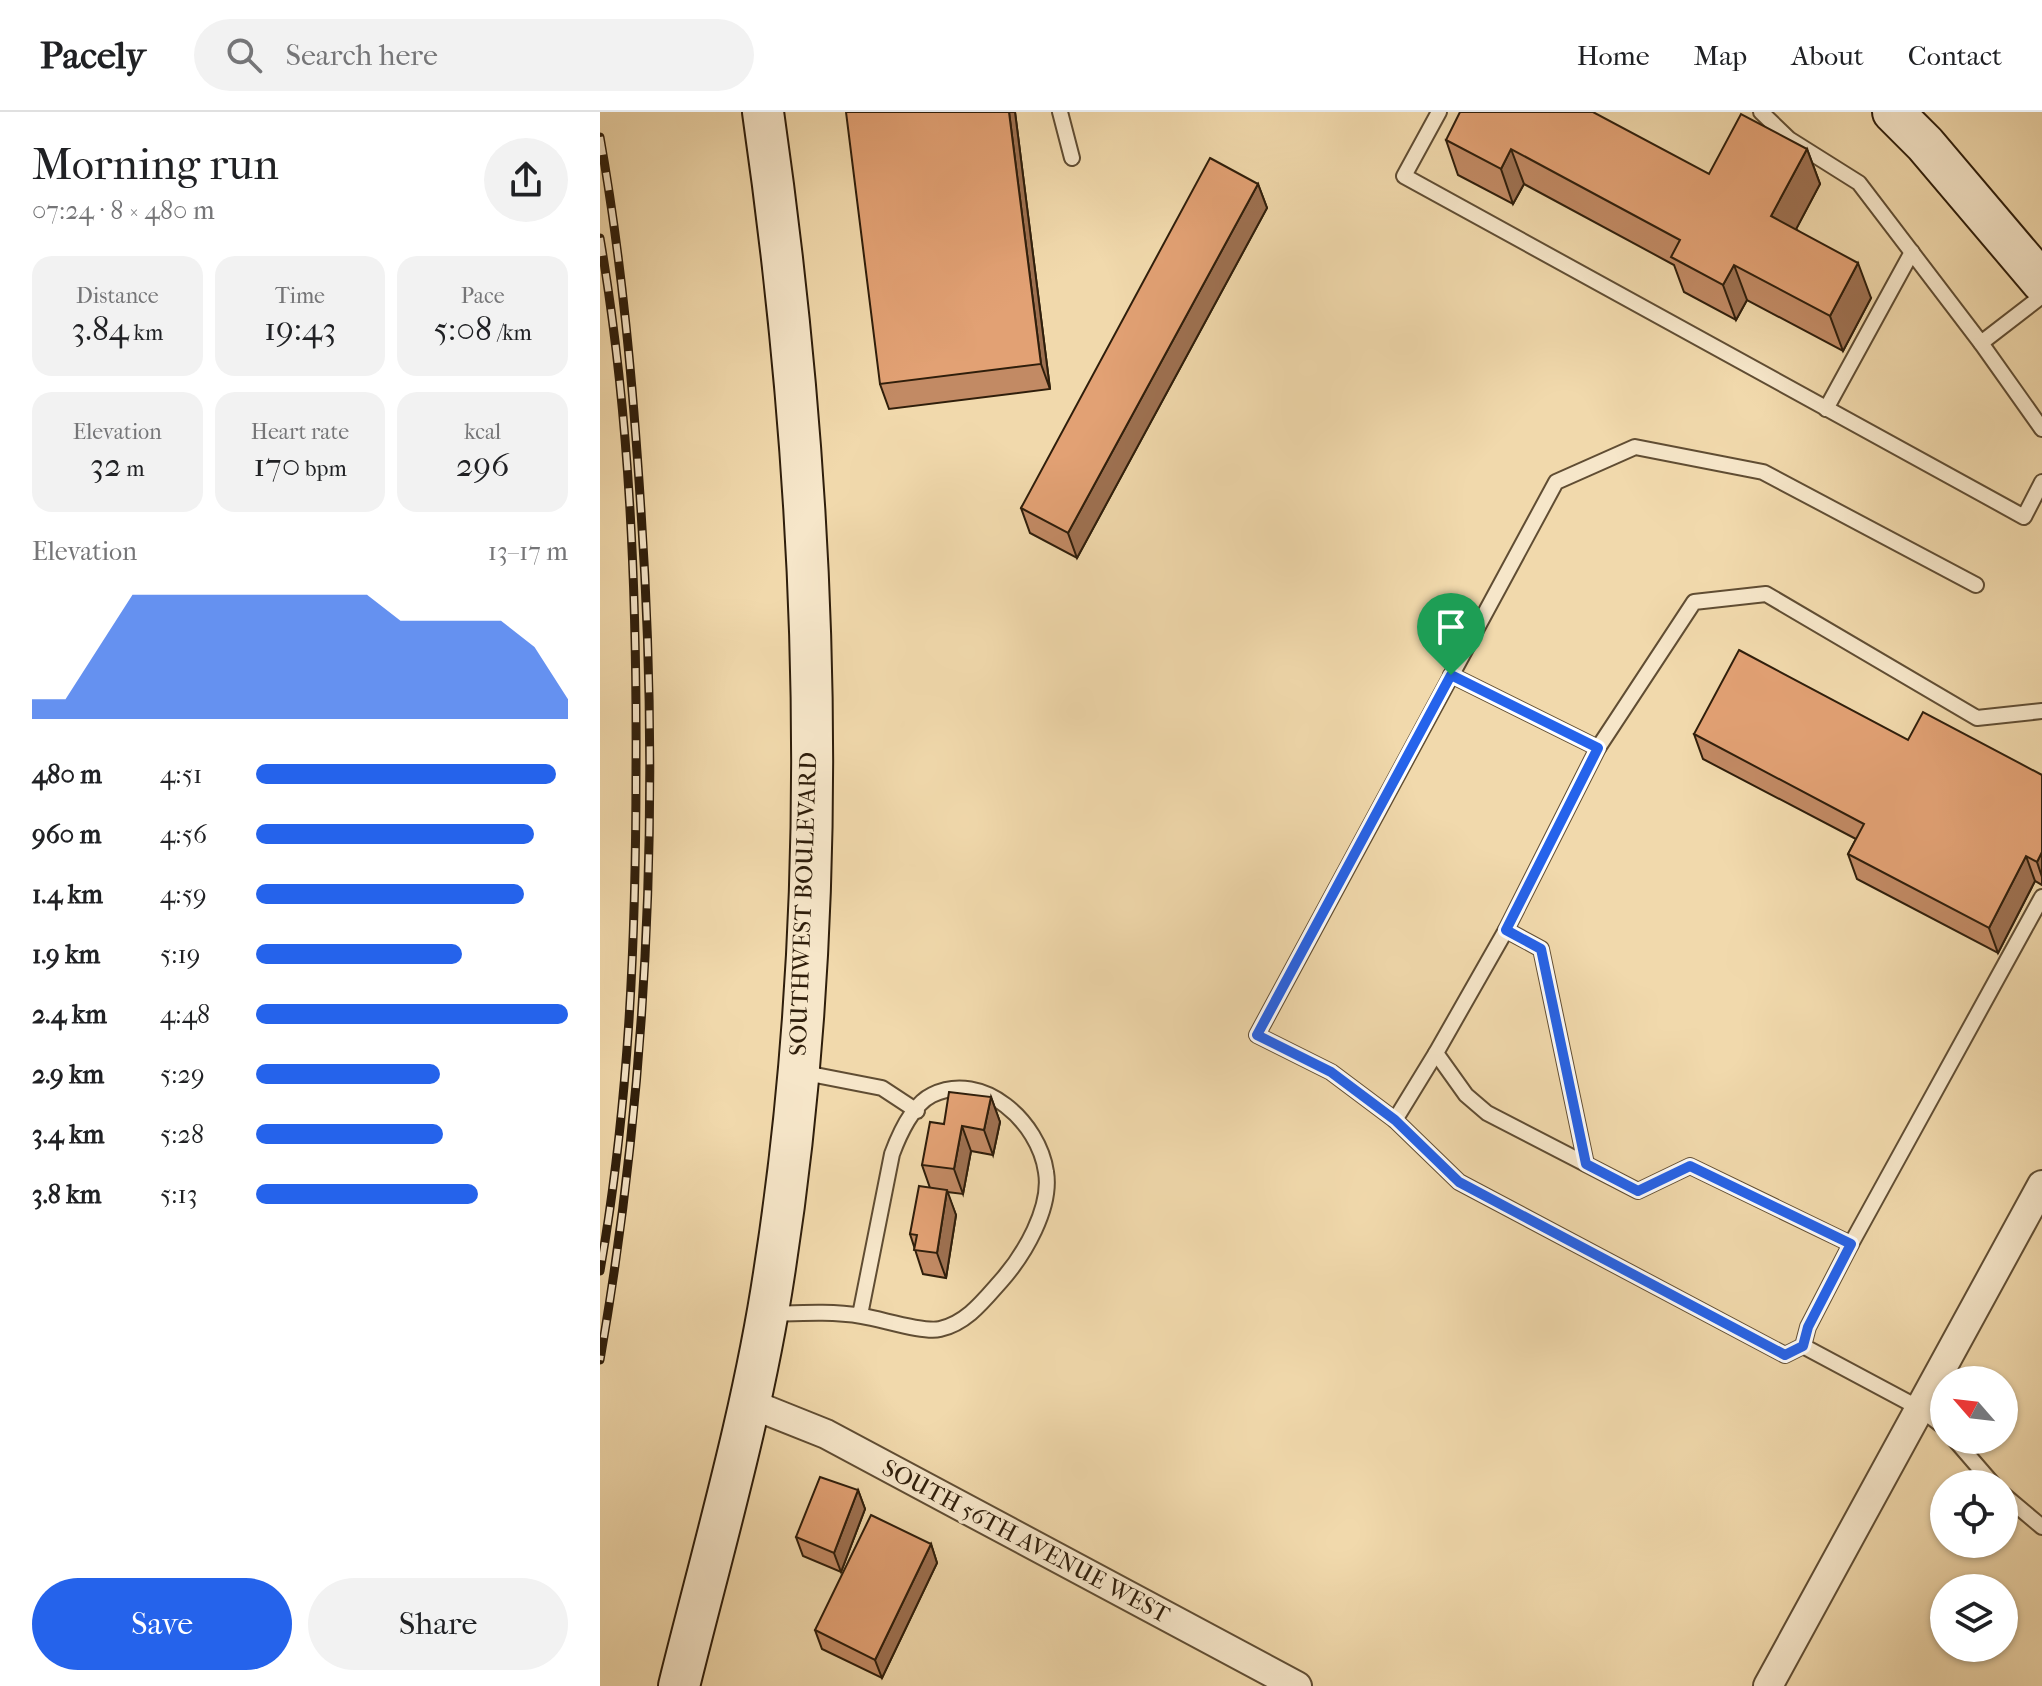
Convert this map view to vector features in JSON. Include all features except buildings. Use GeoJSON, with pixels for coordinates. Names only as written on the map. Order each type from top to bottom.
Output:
{"type":"FeatureCollection","features":[{"type":"Feature","properties":{"kind":"street","name":"SOUTHWEST BOULEVARD"},"geometry":{"type":"LineString","coordinates":[[684,1685],[751,1404],[767,1314],[796,1071],[809,850],[809,607],[805,481],[783,251],[763,112]]}},
{"type":"Feature","properties":{"kind":"street"},"geometry":{"type":"LineString","coordinates":[[1893,112],[1925,144],[2042,282]]}},
{"type":"Feature","properties":{"kind":"street"},"geometry":{"type":"LineString","coordinates":[[1768,1686],[2042,1185]]}},
{"type":"Feature","properties":{"kind":"street","name":"SOUTH 56TH AVENUE WEST"},"geometry":{"type":"LineString","coordinates":[[751,1404],[826,1434],[1297,1686]]}},
{"type":"Feature","properties":{"kind":"lane"},"geometry":{"type":"LineString","coordinates":[[1060,112],[1072,158]]}},
{"type":"Feature","properties":{"kind":"lane"},"geometry":{"type":"LineString","coordinates":[[1439,112],[1404,176],[2024,517],[2042,482]]}},
{"type":"Feature","properties":{"kind":"lane"},"geometry":{"type":"LineString","coordinates":[[1761,112],[1789,139],[1859,183],[2042,429]]}},
{"type":"Feature","properties":{"kind":"lane"},"geometry":{"type":"LineString","coordinates":[[1826,409],[1912,252]]}},
{"type":"Feature","properties":{"kind":"lane"},"geometry":{"type":"LineString","coordinates":[[1981,343],[2042,296]]}},
{"type":"Feature","properties":{"kind":"lane"},"geometry":{"type":"LineString","coordinates":[[1976,585],[1763,472],[1635,447],[1556,482],[1257,1035],[1331,1072],[1395,1120],[1459,1182],[1785,1355],[1803,1346],[1808,1327],[1851,1244],[2042,897]]}},
{"type":"Feature","properties":{"kind":"lane"},"geometry":{"type":"LineString","coordinates":[[1395,1120],[1506,930],[1598,748],[1694,602],[1766,594],[1977,718],[2042,711]]}},
{"type":"Feature","properties":{"kind":"lane"},"geometry":{"type":"LineString","coordinates":[[1451,675],[1598,748]]}},
{"type":"Feature","properties":{"kind":"lane"},"geometry":{"type":"LineString","coordinates":[[1506,930],[1541,949],[1586,1164]]}},
{"type":"Feature","properties":{"kind":"lane"},"geometry":{"type":"LineString","coordinates":[[1436,1053],[1466,1095],[1487,1113],[1638,1191],[1690,1166],[1851,1244]]}},
{"type":"Feature","properties":{"kind":"lane"},"geometry":{"type":"LineString","coordinates":[[796,1071],[882,1088],[917,1111]]}},
{"type":"Feature","properties":{"kind":"lane"},"geometry":{"type":"LineString","coordinates":[[767,1314],[860,1315],[939,1330],[971,1314],[1009,1272],[1032,1233],[1045,1201],[1046,1171],[1035,1142],[1022,1120],[1004,1103],[986,1093],[965,1088],[931,1095],[901,1130],[892,1154],[860,1315]]}},
{"type":"Feature","properties":{"kind":"lane"},"geometry":{"type":"LineString","coordinates":[[1803,1346],[1930,1416]]}},
{"type":"Feature","properties":{"kind":"lane"},"geometry":{"type":"LineString","coordinates":[[1967,1454],[1981,1470]]}},
{"type":"Feature","properties":{"kind":"lane"},"geometry":{"type":"LineString","coordinates":[[2018,1507],[2042,1527]]}},
{"type":"Feature","properties":{"kind":"railway"},"geometry":{"type":"LineString","coordinates":[[600,137],[626,323],[641,511],[650,724],[646,937],[640,1043],[617,1254],[600,1360]]}},
{"type":"Feature","properties":{"kind":"railway"},"geometry":{"type":"LineString","coordinates":[[600,238],[618,370],[630,504],[636,770],[629,1022],[618,1147],[600,1271]]}},
{"type":"Feature","properties":{"kind":"route"},"geometry":{"type":"LineString","coordinates":[[1451,675],[1598,748],[1506,930],[1541,949],[1586,1164],[1638,1191],[1690,1166],[1851,1244],[1808,1327],[1803,1346],[1785,1355],[1459,1182],[1395,1120],[1331,1072],[1257,1035],[1451,675]]}}]}
